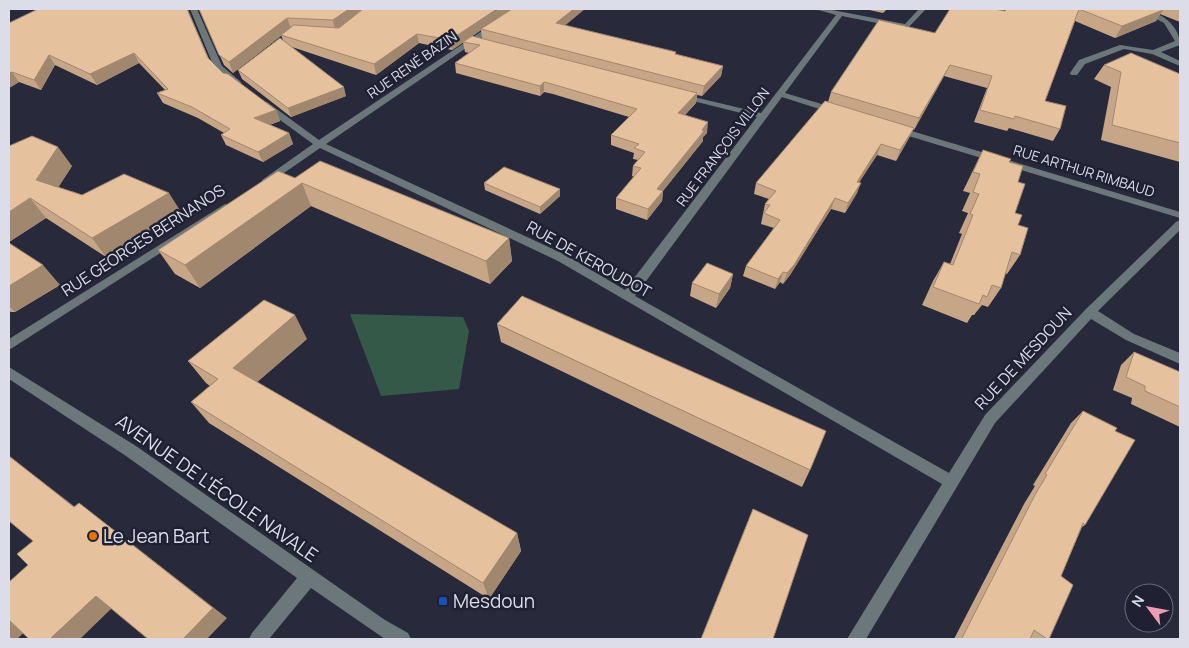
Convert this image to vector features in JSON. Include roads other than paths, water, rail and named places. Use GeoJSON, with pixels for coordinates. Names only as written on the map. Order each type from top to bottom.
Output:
{"type":"FeatureCollection","features":[{"type":"Feature","properties":{"kind":"street","name":"RUE DE KEROUDOT"},"geometry":{"type":"LineString","coordinates":[[193,9],[218,67],[235,77],[252,95],[320,145],[562,258],[627,298],[950,481]]}},
{"type":"Feature","properties":{"kind":"street","name":"RUE RENÉ BAZIN"},"geometry":{"type":"LineString","coordinates":[[320,145],[519,9]]}},
{"type":"Feature","properties":{"kind":"street"},"geometry":{"type":"LineString","coordinates":[[818,9],[907,27],[924,9]]}},
{"type":"Feature","properties":{"kind":"street"},"geometry":{"type":"LineString","coordinates":[[1140,9],[1167,22],[1180,42],[1154,52]]}},
{"type":"Feature","properties":{"kind":"street","name":"RUE FRANÇOIS VILLON"},"geometry":{"type":"LineString","coordinates":[[627,298],[840,14]]}},
{"type":"Feature","properties":{"kind":"street"},"geometry":{"type":"LineString","coordinates":[[472,41],[481,43]]}},
{"type":"Feature","properties":{"kind":"street"},"geometry":{"type":"LineString","coordinates":[[1074,74],[1082,62],[1124,47],[1154,52],[1180,64]]}},
{"type":"Feature","properties":{"kind":"street"},"geometry":{"type":"LineString","coordinates":[[669,92],[763,116]]}},
{"type":"Feature","properties":{"kind":"street"},"geometry":{"type":"LineString","coordinates":[[780,94],[845,114]]}},
{"type":"Feature","properties":{"kind":"street","name":"RUE ARTHUR RIMBAUD"},"geometry":{"type":"LineString","coordinates":[[882,125],[1180,215]]}},
{"type":"Feature","properties":{"kind":"street"},"geometry":{"type":"LineString","coordinates":[[255,187],[320,145]]}},
{"type":"Feature","properties":{"kind":"street","name":"RUE GEORGES BERNANOS"},"geometry":{"type":"LineString","coordinates":[[9,345],[239,198]]}},
{"type":"Feature","properties":{"kind":"street","name":"RUE DE MESDOUN"},"geometry":{"type":"LineString","coordinates":[[856,639],[950,481],[990,418],[1090,312],[1180,224]]}},
{"type":"Feature","properties":{"kind":"street"},"geometry":{"type":"LineString","coordinates":[[1090,312],[1130,338],[1180,359]]}},
{"type":"Feature","properties":{"kind":"street","name":"AVENUE DE L'ÉCOLE NAVALE"},"geometry":{"type":"LineString","coordinates":[[9,372],[131,451],[379,626],[402,639]]}},
{"type":"Feature","properties":{"kind":"street"},"geometry":{"type":"LineString","coordinates":[[258,639],[310,576]]}},
{"type":"Feature","properties":{"kind":"place","name":"Le Jean Bart"},"geometry":{"type":"Point","coordinates":[93,536]}},
{"type":"Feature","properties":{"kind":"place","name":"Mesdoun"},"geometry":{"type":"Point","coordinates":[443,601]}}]}
